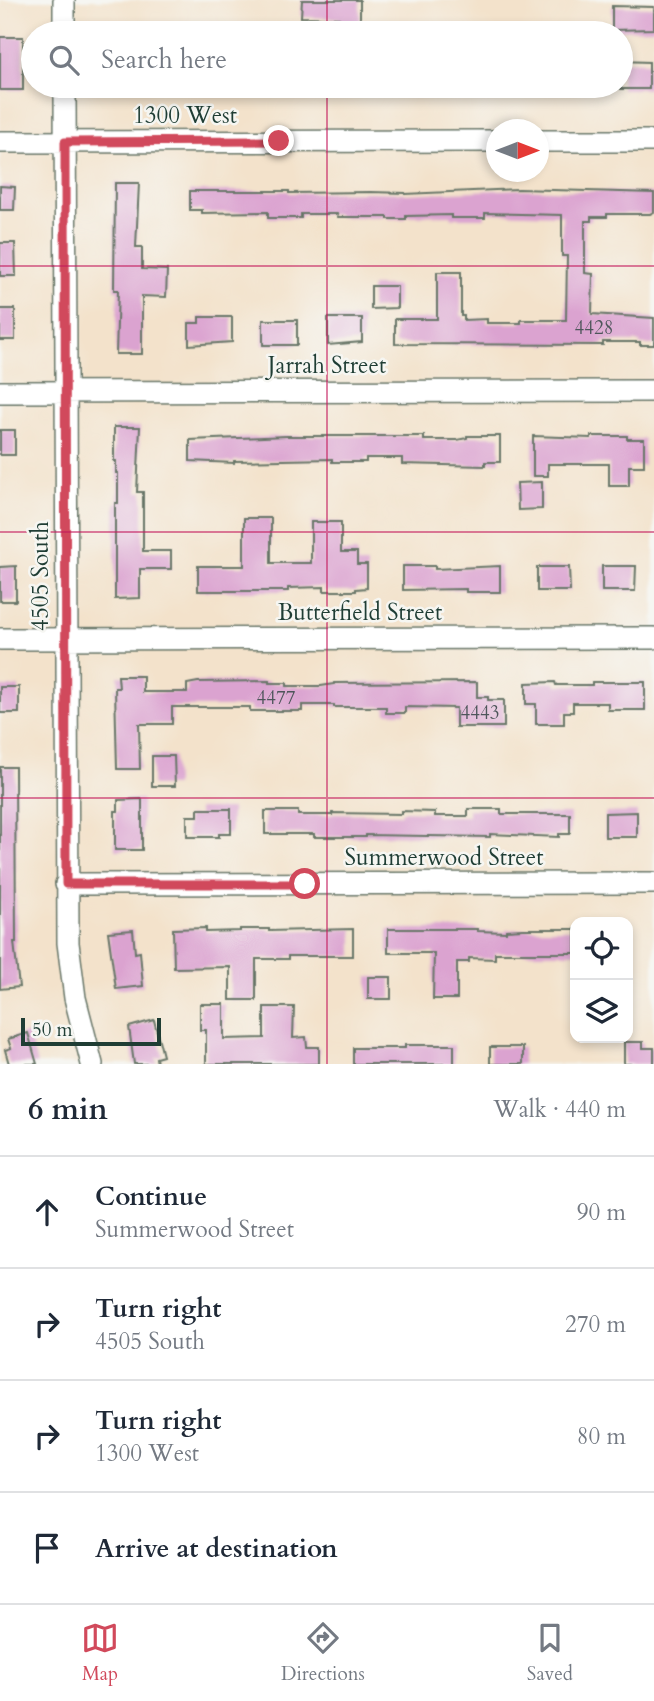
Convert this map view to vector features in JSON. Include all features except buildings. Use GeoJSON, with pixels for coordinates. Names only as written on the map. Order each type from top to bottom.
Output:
{"type":"FeatureCollection","features":[{"type":"Feature","properties":{"kind":"street"},"geometry":{"type":"LineString","coordinates":[[64,0],[64,21]]}},
{"type":"Feature","properties":{"kind":"street","name":"4505 South"},"geometry":{"type":"LineString","coordinates":[[65,98],[66,884],[68,943],[75,998],[92,1064]]}},
{"type":"Feature","properties":{"kind":"street","name":"1300 West"},"geometry":{"type":"LineString","coordinates":[[0,142],[486,141]]}},
{"type":"Feature","properties":{"kind":"street"},"geometry":{"type":"LineString","coordinates":[[549,141],[654,141]]}},
{"type":"Feature","properties":{"kind":"street","name":"Jarrah Street"},"geometry":{"type":"LineString","coordinates":[[0,392],[654,391]]}},
{"type":"Feature","properties":{"kind":"street","name":"Butterfield Street"},"geometry":{"type":"LineString","coordinates":[[0,639],[654,638]]}},
{"type":"Feature","properties":{"kind":"street","name":"Summerwood Street"},"geometry":{"type":"LineString","coordinates":[[66,884],[654,883]]}},
{"type":"Feature","properties":{"kind":"route"},"geometry":{"type":"LineString","coordinates":[[279,141],[65,142],[66,884],[305,884]]}}]}
